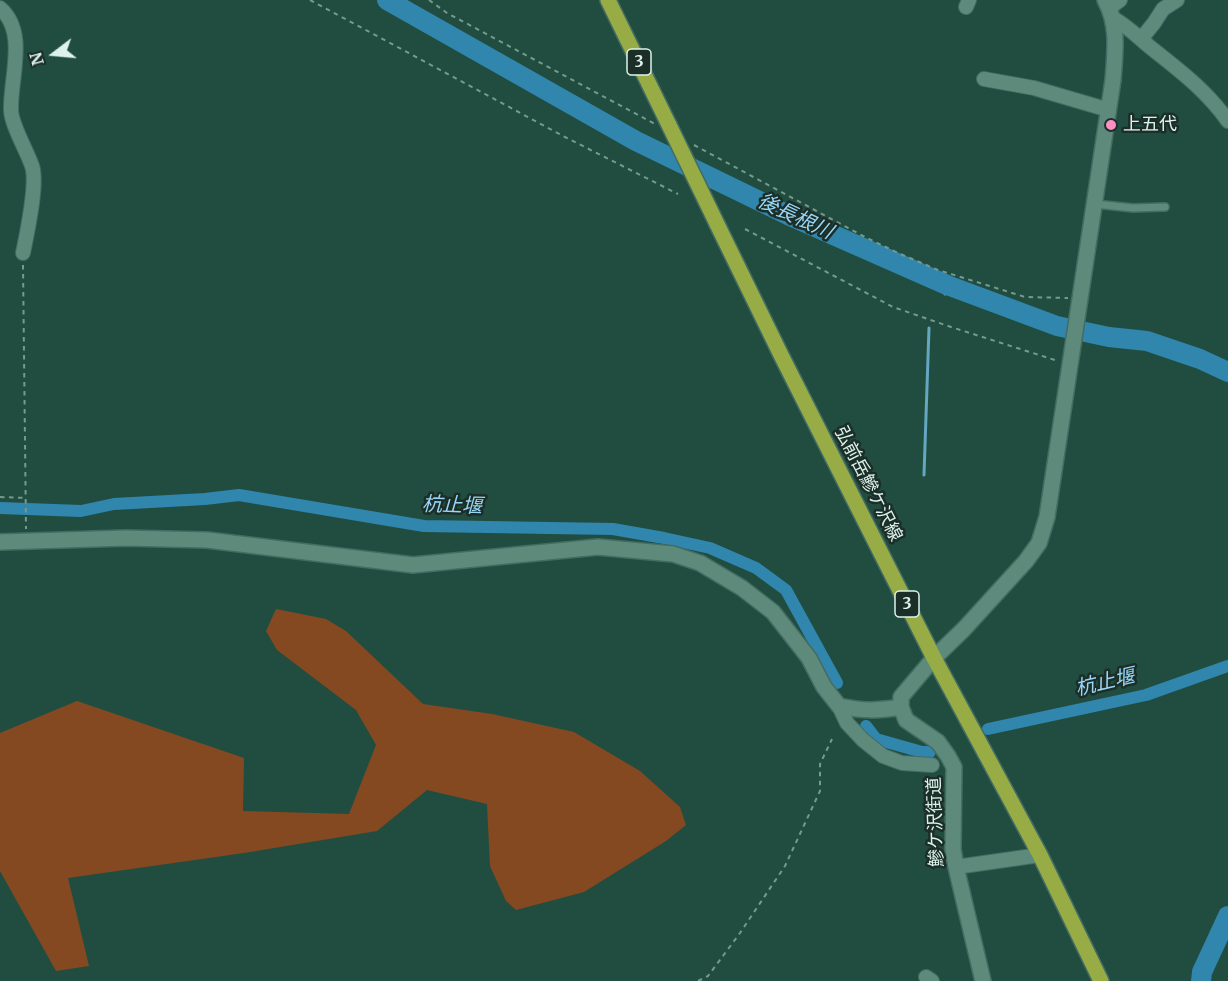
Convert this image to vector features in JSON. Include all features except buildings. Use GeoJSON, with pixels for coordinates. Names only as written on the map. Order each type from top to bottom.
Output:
{"type":"FeatureCollection","features":[{"type":"Feature","properties":{"kind":"main road","name":"弘前岳鰺ケ沢線"},"geometry":{"type":"LineString","coordinates":[[609,0],[662,124],[717,224],[934,658],[1040,855],[1101,981]]}},
{"type":"Feature","properties":{"kind":"street"},"geometry":{"type":"LineString","coordinates":[[1141,39],[1163,9],[1177,0]]}},
{"type":"Feature","properties":{"kind":"street"},"geometry":{"type":"LineString","coordinates":[[1112,6],[1126,25],[1141,39],[1198,86],[1228,121]]}},
{"type":"Feature","properties":{"kind":"street"},"geometry":{"type":"LineString","coordinates":[[839,706],[862,711],[901,707],[901,697],[934,658],[1026,561],[1040,543],[1047,517],[1109,110],[1115,51],[1112,6]]}},
{"type":"Feature","properties":{"kind":"street"},"geometry":{"type":"LineString","coordinates":[[0,8],[15,31],[16,49],[10,112],[33,168],[33,198],[23,253]]}},
{"type":"Feature","properties":{"kind":"street"},"geometry":{"type":"LineString","coordinates":[[984,79],[1034,88],[1109,110]]}},
{"type":"Feature","properties":{"kind":"street"},"geometry":{"type":"LineString","coordinates":[[0,542],[126,538],[207,540],[413,565],[598,547],[673,554],[700,562],[742,588],[773,612],[809,658],[847,723],[863,740],[883,756],[902,763],[932,765]]}},
{"type":"Feature","properties":{"kind":"street","name":"鰺ケ沢街道"},"geometry":{"type":"LineString","coordinates":[[901,707],[906,720],[938,742],[954,767],[953,849],[983,981]]}},
{"type":"Feature","properties":{"kind":"street"},"geometry":{"type":"LineString","coordinates":[[956,867],[1040,855]]}},
{"type":"Feature","properties":{"kind":"lane"},"geometry":{"type":"LineString","coordinates":[[1095,204],[1133,208],[1165,207]]}},
{"type":"Feature","properties":{"kind":"path"},"geometry":{"type":"LineString","coordinates":[[310,0],[565,137],[678,194]]}},
{"type":"Feature","properties":{"kind":"path"},"geometry":{"type":"LineString","coordinates":[[429,0],[447,13],[662,124]]}},
{"type":"Feature","properties":{"kind":"path"},"geometry":{"type":"LineString","coordinates":[[686,141],[863,236],[938,270],[1024,297],[1080,298]]}},
{"type":"Feature","properties":{"kind":"path"},"geometry":{"type":"LineString","coordinates":[[745,229],[893,307],[1069,365]]}},
{"type":"Feature","properties":{"kind":"path"},"geometry":{"type":"LineString","coordinates":[[23,253],[26,533]]}},
{"type":"Feature","properties":{"kind":"path"},"geometry":{"type":"LineString","coordinates":[[0,497],[26,498]]}},
{"type":"Feature","properties":{"kind":"path"},"geometry":{"type":"LineString","coordinates":[[698,981],[708,976],[785,866],[820,791],[820,764],[832,739]]}},
{"type":"Feature","properties":{"kind":"shaded area"},"geometry":{"type":"Polygon","coordinates":[[[276,609],[326,619],[346,631],[423,704],[492,714],[574,732],[640,771],[680,807],[686,825],[666,841],[584,892],[516,910],[506,901],[490,866],[487,804],[427,790],[377,831],[68,878],[89,966],[56,971],[0,871],[0,733],[77,701],[244,758],[243,811],[349,814],[376,745],[356,710],[277,650],[266,631],[276,609]]]}},
{"type":"Feature","properties":{"kind":"waterway","name":"後長根川"},"geometry":{"type":"LineString","coordinates":[[387,0],[636,141],[788,215],[947,285],[1057,326],[1109,337],[1147,341],[1200,359],[1228,372]]}},
{"type":"Feature","properties":{"kind":"waterway"},"geometry":{"type":"LineString","coordinates":[[945,294],[947,285]]}},
{"type":"Feature","properties":{"kind":"waterway"},"geometry":{"type":"LineString","coordinates":[[924,475],[929,328]]}},
{"type":"Feature","properties":{"kind":"waterway","name":"杭止堰"},"geometry":{"type":"LineString","coordinates":[[0,508],[81,511],[114,504],[239,495],[424,526],[613,529],[664,538],[710,548],[756,568],[786,590],[837,683]]}},
{"type":"Feature","properties":{"kind":"waterway","name":"杭止堰"},"geometry":{"type":"LineString","coordinates":[[988,729],[1146,695],[1228,666]]}},
{"type":"Feature","properties":{"kind":"waterway","name":"杭止堰"},"geometry":{"type":"LineString","coordinates":[[866,726],[876,739],[922,752],[930,752]]}},
{"type":"Feature","properties":{"kind":"waterway","name":"後長根川"},"geometry":{"type":"LineString","coordinates":[[1201,981],[1202,972],[1228,916]]}},
{"type":"Feature","properties":{"kind":"place","name":"上五代"},"geometry":{"type":"Point","coordinates":[1111,125]}}]}
